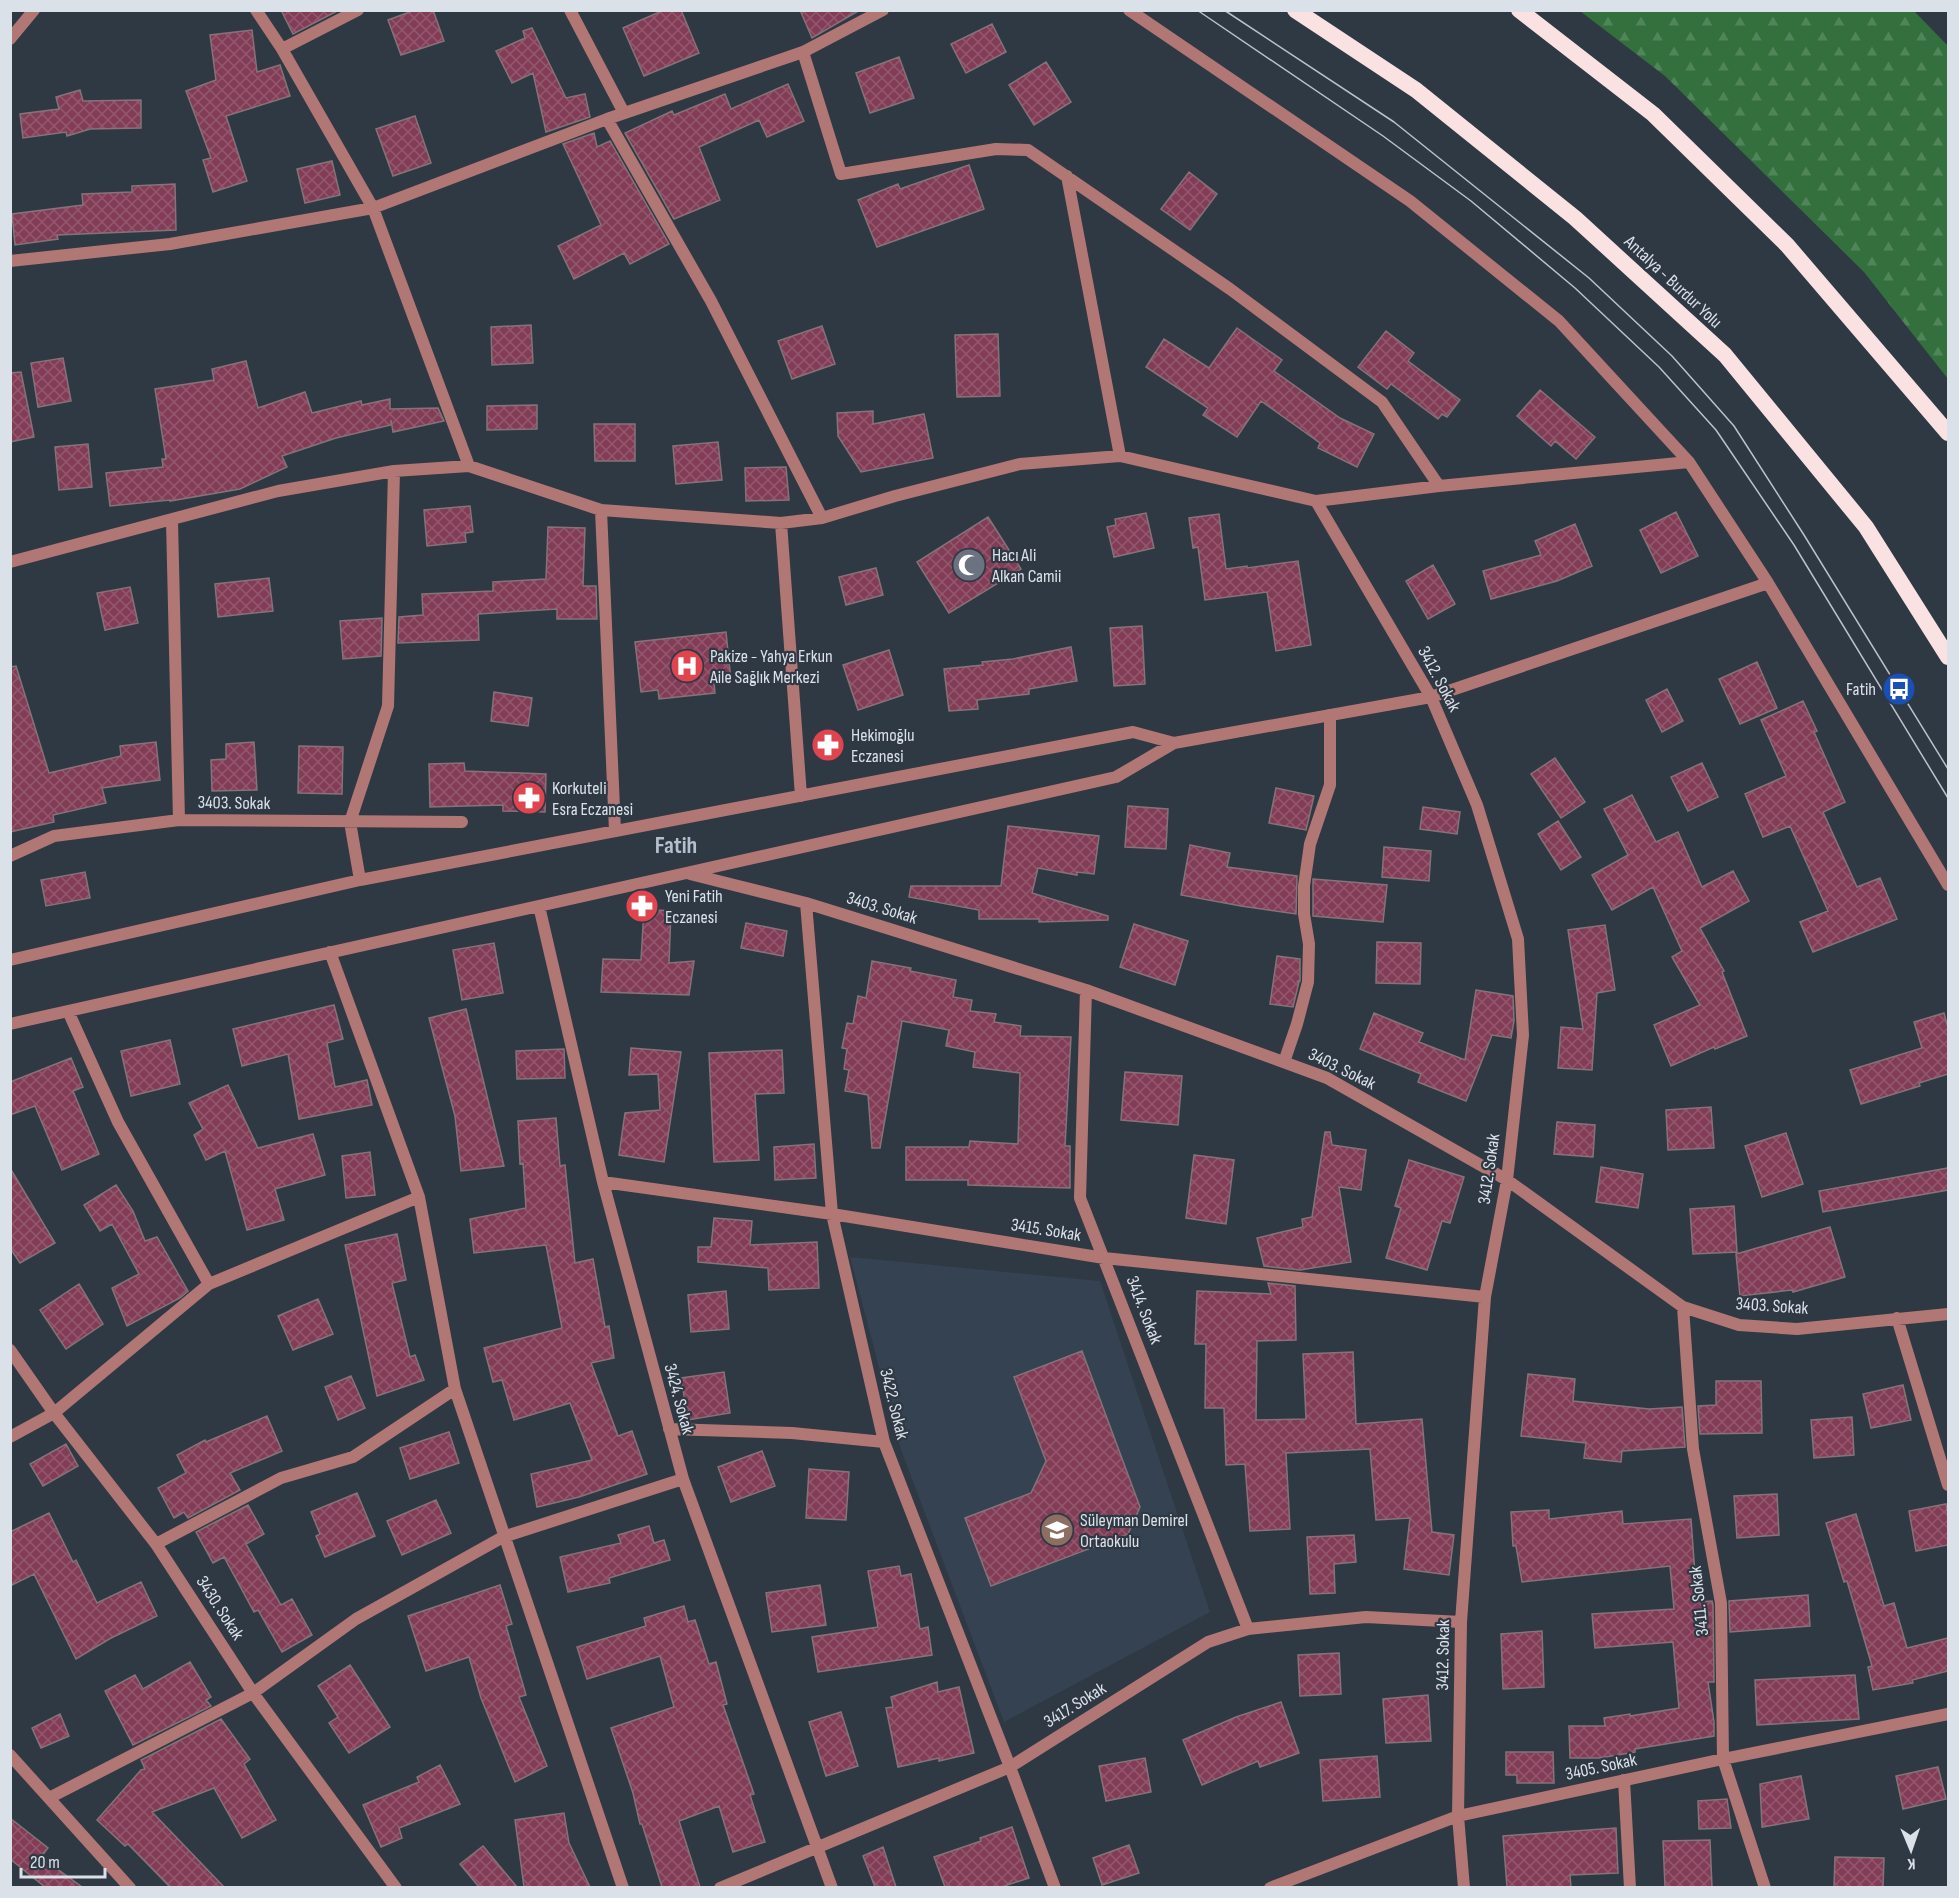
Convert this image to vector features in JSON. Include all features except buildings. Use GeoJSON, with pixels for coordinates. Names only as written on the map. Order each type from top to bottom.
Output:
{"type":"FeatureCollection","features":[{"type":"Feature","properties":{"kind":"highway","name":"Antalya - Burdur Yolu"},"geometry":{"type":"LineString","coordinates":[[1295,10],[1425,97],[1575,218],[1725,355],[1866,527],[1948,657]]}},
{"type":"Feature","properties":{"kind":"highway"},"geometry":{"type":"LineString","coordinates":[[1519,10],[1653,114],[1787,245],[1948,432]]}},
{"type":"Feature","properties":{"kind":"street"},"geometry":{"type":"LineString","coordinates":[[10,39],[34,10]]}},
{"type":"Feature","properties":{"kind":"street"},"geometry":{"type":"LineString","coordinates":[[256,10],[282,49],[373,208],[469,466]]}},
{"type":"Feature","properties":{"kind":"street"},"geometry":{"type":"LineString","coordinates":[[282,49],[358,10]]}},
{"type":"Feature","properties":{"kind":"street"},"geometry":{"type":"LineString","coordinates":[[570,10],[624,113]]}},
{"type":"Feature","properties":{"kind":"street"},"geometry":{"type":"LineString","coordinates":[[10,261],[170,244],[373,208],[607,119],[803,52],[883,10]]}},
{"type":"Feature","properties":{"kind":"street"},"geometry":{"type":"LineString","coordinates":[[1129,10],[1410,201],[1559,321],[1689,462],[1768,583],[1948,885]]}},
{"type":"Feature","properties":{"kind":"street"},"geometry":{"type":"LineString","coordinates":[[803,52],[841,174],[996,150],[1028,150],[1230,289],[1383,402],[1439,486]]}},
{"type":"Feature","properties":{"kind":"street"},"geometry":{"type":"LineString","coordinates":[[607,119],[711,301],[822,518]]}},
{"type":"Feature","properties":{"kind":"street"},"geometry":{"type":"LineString","coordinates":[[1067,176],[1120,456]]}},
{"type":"Feature","properties":{"kind":"street"},"geometry":{"type":"LineString","coordinates":[[10,562],[278,491],[394,471],[469,466],[601,510],[781,523],[822,518],[895,496],[1020,464],[1120,456],[1316,501],[1439,486],[1689,462]]}},
{"type":"Feature","properties":{"kind":"street"},"geometry":{"type":"LineString","coordinates":[[360,880],[350,822],[388,705],[394,471]]}},
{"type":"Feature","properties":{"kind":"street","name":"3412. Sokak"},"geometry":{"type":"LineString","coordinates":[[1316,501],[1431,697],[1477,805],[1518,939],[1524,1035],[1507,1180],[1485,1297],[1461,1622],[1458,1816],[1464,1887]]}},
{"type":"Feature","properties":{"kind":"street"},"geometry":{"type":"LineString","coordinates":[[601,510],[615,831]]}},
{"type":"Feature","properties":{"kind":"street"},"geometry":{"type":"LineString","coordinates":[[171,521],[179,820]]}},
{"type":"Feature","properties":{"kind":"street"},"geometry":{"type":"LineString","coordinates":[[781,523],[801,796]]}},
{"type":"Feature","properties":{"kind":"street"},"geometry":{"type":"LineString","coordinates":[[10,1024],[1116,777],[1174,743],[1431,697],[1768,583]]}},
{"type":"Feature","properties":{"kind":"street"},"geometry":{"type":"LineString","coordinates":[[1284,1062],[1308,982],[1304,886],[1310,844],[1330,785],[1330,715]]}},
{"type":"Feature","properties":{"kind":"street"},"geometry":{"type":"LineString","coordinates":[[10,960],[360,880],[1133,732],[1174,743]]}},
{"type":"Feature","properties":{"kind":"street","name":"3403. Sokak"},"geometry":{"type":"LineString","coordinates":[[10,856],[54,836],[179,820],[462,822]]}},
{"type":"Feature","properties":{"kind":"street","name":"3403. Sokak"},"geometry":{"type":"LineString","coordinates":[[686,873],[806,903],[1086,990],[1327,1078],[1507,1180],[1683,1307],[1739,1325],[1797,1329],[1948,1314]]}},
{"type":"Feature","properties":{"kind":"street","name":"3422. Sokak"},"geometry":{"type":"LineString","coordinates":[[806,903],[831,1214],[884,1442],[1054,1887]]}},
{"type":"Feature","properties":{"kind":"street","name":"3424. Sokak"},"geometry":{"type":"LineString","coordinates":[[539,906],[603,1182],[683,1479],[832,1887]]}},
{"type":"Feature","properties":{"kind":"street"},"geometry":{"type":"LineString","coordinates":[[330,952],[419,1197],[455,1389],[503,1537],[623,1887]]}},
{"type":"Feature","properties":{"kind":"street","name":"3414. Sokak"},"geometry":{"type":"LineString","coordinates":[[1086,990],[1080,1198],[1248,1629]]}},
{"type":"Feature","properties":{"kind":"street"},"geometry":{"type":"LineString","coordinates":[[68,1011],[118,1122],[209,1284]]}},
{"type":"Feature","properties":{"kind":"street","name":"3415. Sokak"},"geometry":{"type":"LineString","coordinates":[[603,1182],[831,1214],[1104,1258],[1485,1297]]}},
{"type":"Feature","properties":{"kind":"street"},"geometry":{"type":"LineString","coordinates":[[10,1437],[54,1413],[209,1284],[419,1197]]}},
{"type":"Feature","properties":{"kind":"street","name":"3411. Sokak"},"geometry":{"type":"LineString","coordinates":[[1683,1307],[1693,1449],[1721,1603],[1723,1759],[1765,1887]]}},
{"type":"Feature","properties":{"kind":"street"},"geometry":{"type":"LineString","coordinates":[[1897,1318],[1948,1485]]}},
{"type":"Feature","properties":{"kind":"street","name":"3430. Sokak"},"geometry":{"type":"LineString","coordinates":[[10,1350],[54,1413],[156,1544],[254,1693],[396,1887]]}},
{"type":"Feature","properties":{"kind":"street"},"geometry":{"type":"LineString","coordinates":[[156,1544],[280,1478],[353,1457],[455,1389]]}},
{"type":"Feature","properties":{"kind":"street"},"geometry":{"type":"LineString","coordinates":[[669,1429],[792,1433],[884,1442]]}},
{"type":"Feature","properties":{"kind":"street"},"geometry":{"type":"LineString","coordinates":[[50,1798],[254,1693],[356,1619],[503,1537],[683,1479]]}},
{"type":"Feature","properties":{"kind":"street","name":"3417. Sokak"},"geometry":{"type":"LineString","coordinates":[[720,1887],[1010,1767],[1208,1642],[1248,1629],[1366,1617],[1461,1622]]}},
{"type":"Feature","properties":{"kind":"street"},"geometry":{"type":"LineString","coordinates":[[1946,1715],[1948,1728]]}},
{"type":"Feature","properties":{"kind":"street","name":"3405. Sokak"},"geometry":{"type":"LineString","coordinates":[[1270,1887],[1458,1816],[1723,1759],[1946,1715]]}},
{"type":"Feature","properties":{"kind":"street"},"geometry":{"type":"LineString","coordinates":[[10,1755],[130,1887]]}},
{"type":"Feature","properties":{"kind":"street"},"geometry":{"type":"LineString","coordinates":[[1624,1780],[1630,1887]]}},
{"type":"Feature","properties":{"kind":"shaded area","name":"Süleyman Demirel Ortaokulu"},"geometry":{"type":"Polygon","coordinates":[[[850,1257],[1100,1281],[1210,1612],[1004,1722],[900,1447],[850,1257]]]}},
{"type":"Feature","properties":{"kind":"green space"},"geometry":{"type":"Polygon","coordinates":[[[1580,11],[1914,11],[1948,46],[1948,379],[1864,272],[1665,76],[1580,11]]]}},
{"type":"Feature","properties":{"kind":"tram line"},"geometry":{"type":"LineString","coordinates":[[1197,10],[1383,136],[1471,201],[1575,288],[1659,367],[1716,430],[1794,545],[1948,798]]}},
{"type":"Feature","properties":{"kind":"tram line"},"geometry":{"type":"LineString","coordinates":[[1224,10],[1394,122],[1589,278],[1672,356],[1734,426],[1948,769]]}},
{"type":"Feature","properties":{"kind":"place","name":"Hacı Ali Alkan Camii"},"geometry":{"type":"Point","coordinates":[969,565]}},
{"type":"Feature","properties":{"kind":"place","name":"Pakize - Yahya Erkun Aile Sağlık Merkezi"},"geometry":{"type":"Point","coordinates":[687,666]}},
{"type":"Feature","properties":{"kind":"place","name":"Fatih"},"geometry":{"type":"Point","coordinates":[1899,689]}},
{"type":"Feature","properties":{"kind":"place","name":"Hekimoğlu Eczanesi"},"geometry":{"type":"Point","coordinates":[828,745]}},
{"type":"Feature","properties":{"kind":"place","name":"Korkuteli Esra Eczanesi"},"geometry":{"type":"Point","coordinates":[529,798]}},
{"type":"Feature","properties":{"kind":"place","name":"Yeni Fatih Eczanesi"},"geometry":{"type":"Point","coordinates":[642,906]}},
{"type":"Feature","properties":{"kind":"place","name":"Süleyman Demirel Ortaokulu"},"geometry":{"type":"Point","coordinates":[1057,1530]}},
{"type":"Feature","properties":{"kind":"district","name":"Fatih"},"geometry":{"type":"Point","coordinates":[676,845]}}]}
